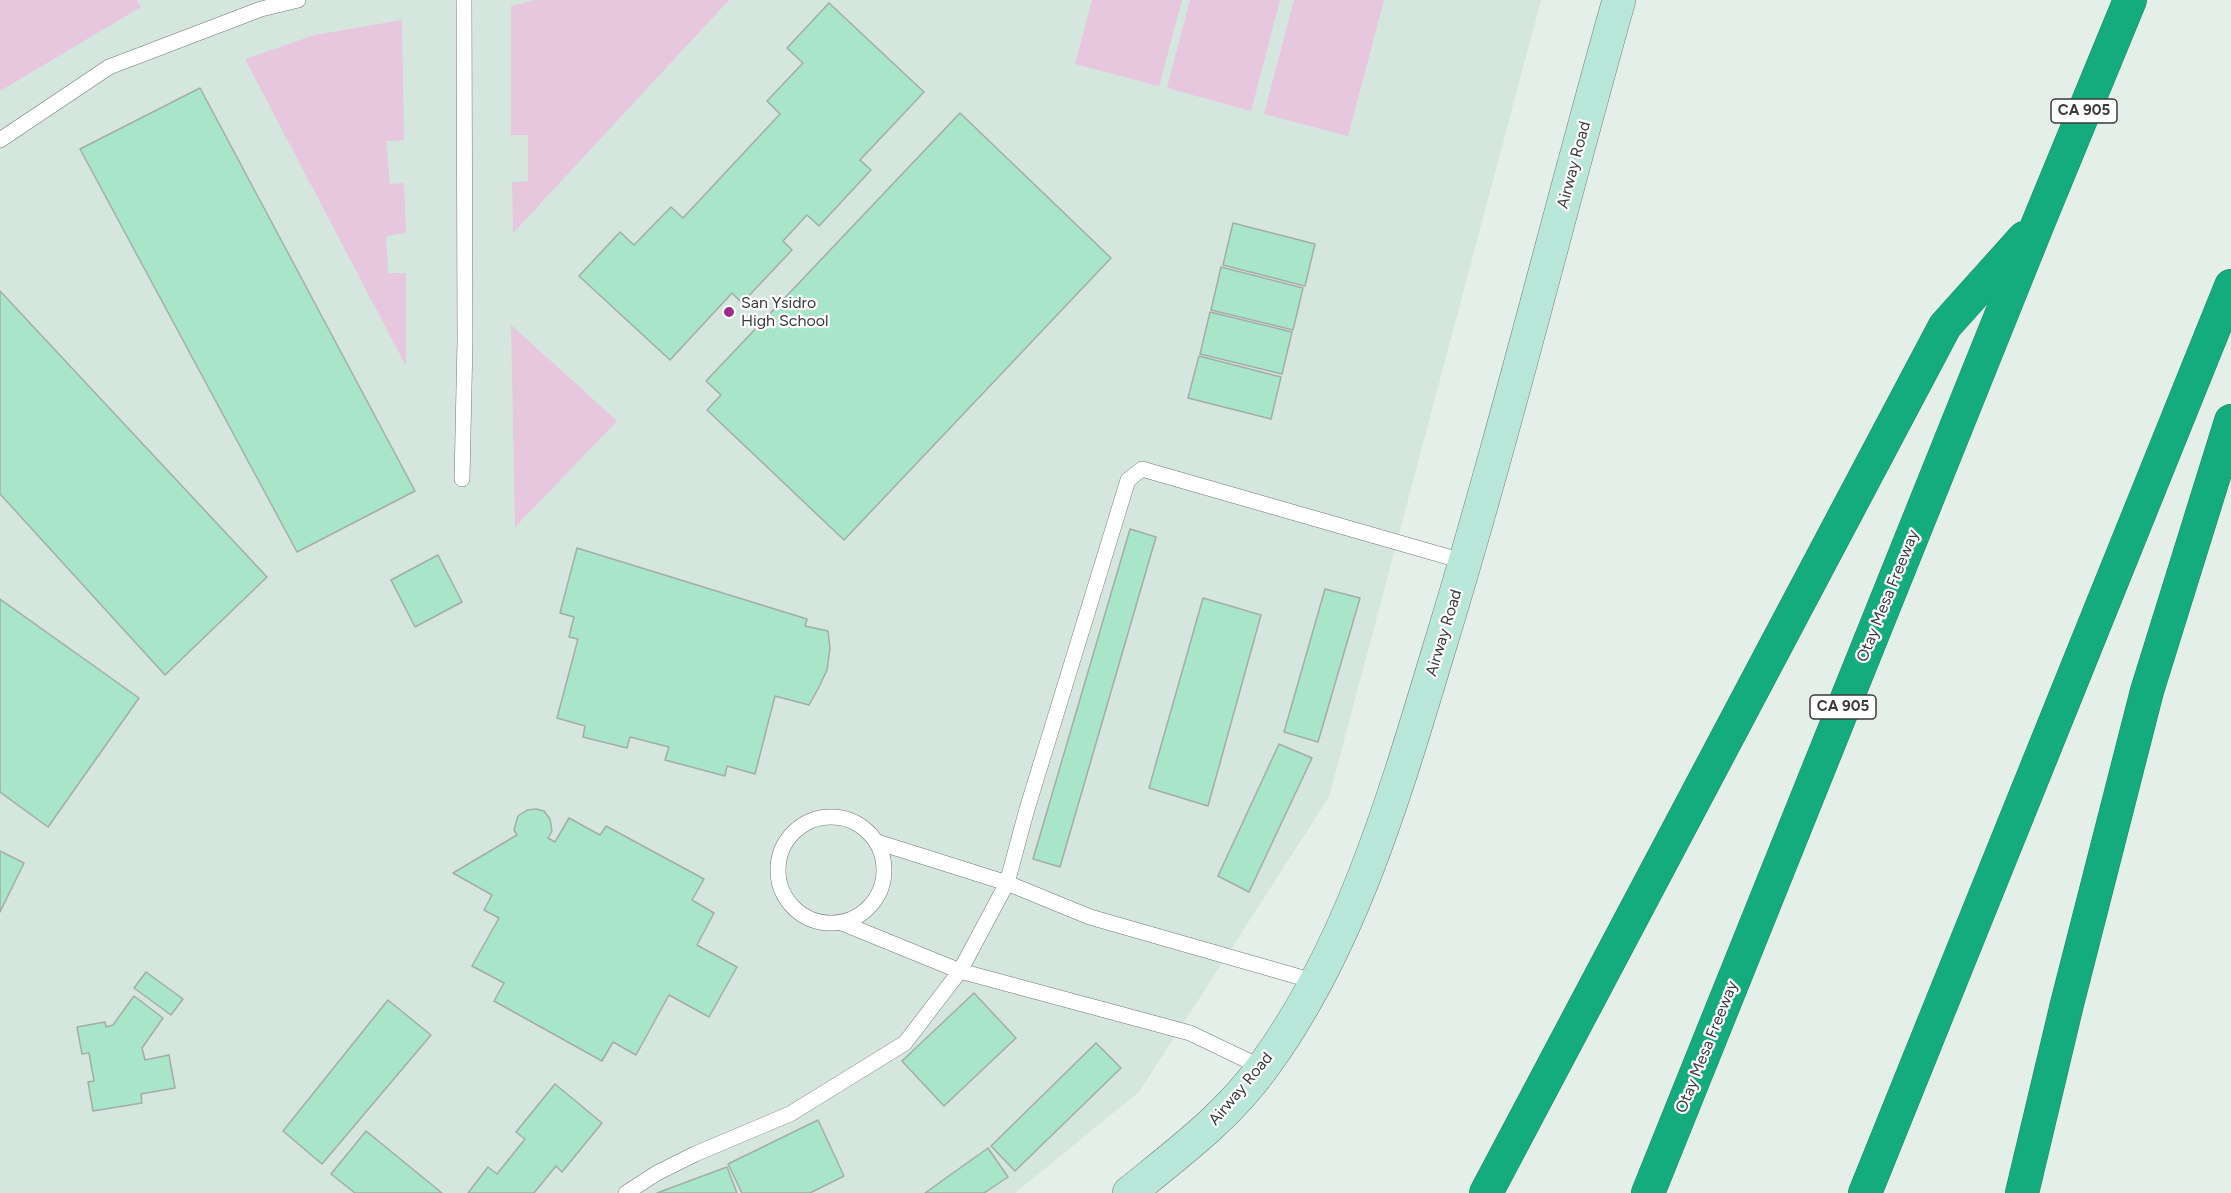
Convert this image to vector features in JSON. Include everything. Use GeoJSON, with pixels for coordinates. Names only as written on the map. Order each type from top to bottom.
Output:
{"type":"FeatureCollection","features":[{"type":"Feature","properties":{"kind":"highway","name":"Otay Mesa Freeway"},"geometry":{"type":"LineString","coordinates":[[1648,1193],[2130,0]]}},
{"type":"Feature","properties":{"kind":"highway"},"geometry":{"type":"LineString","coordinates":[[1486,1193],[1945,326],[2039,221]]}},
{"type":"Feature","properties":{"kind":"highway"},"geometry":{"type":"LineString","coordinates":[[1865,1193],[2231,286]]}},
{"type":"Feature","properties":{"kind":"highway"},"geometry":{"type":"LineString","coordinates":[[2022,1193],[2070,992],[2147,691],[2231,421]]}},
{"type":"Feature","properties":{"kind":"main road","name":"Airway Road"},"geometry":{"type":"LineString","coordinates":[[1129,1193],[1211,1126],[1263,1068],[1317,982],[1338,941],[1398,783],[1466,562],[1619,0]]}},
{"type":"Feature","properties":{"kind":"lane"},"geometry":{"type":"LineString","coordinates":[[0,140],[109,67],[261,9],[298,0]]}},
{"type":"Feature","properties":{"kind":"lane"},"geometry":{"type":"LineString","coordinates":[[462,479],[465,298],[464,0]]}},
{"type":"Feature","properties":{"kind":"lane"},"geometry":{"type":"LineString","coordinates":[[626,1193],[657,1173],[695,1154],[790,1114],[905,1043],[960,971],[1007,883],[1027,809],[1128,480],[1142,469],[1466,562]]}},
{"type":"Feature","properties":{"kind":"lane"},"geometry":{"type":"LineString","coordinates":[[832,817],[849,820],[865,828],[877,842],[883,857],[885,875],[881,891],[872,906],[858,917],[842,923],[825,924],[807,919],[793,908],[783,893],[778,876],[779,858],[786,842],[798,828],[814,820],[832,817]]}},
{"type":"Feature","properties":{"kind":"lane"},"geometry":{"type":"LineString","coordinates":[[877,842],[1007,883],[1090,917],[1317,982]]}},
{"type":"Feature","properties":{"kind":"lane"},"geometry":{"type":"LineString","coordinates":[[842,923],[960,971],[1190,1033],[1263,1068]]}},
{"type":"Feature","properties":{"kind":"shaded area","name":"San Ysidro High School"},"geometry":{"type":"Polygon","coordinates":[[[0,0],[1541,0],[1329,797],[1139,1092],[1015,1193],[0,1193],[0,0]]]}},
{"type":"Feature","properties":{"kind":"shaded area"},"geometry":{"type":"Polygon","coordinates":[[[0,0],[137,0],[141,7],[0,91],[0,0]]]}},
{"type":"Feature","properties":{"kind":"shaded area"},"geometry":{"type":"Polygon","coordinates":[[[535,0],[729,0],[513,233],[512,182],[528,181],[528,135],[511,135],[511,6],[535,0]]]}},
{"type":"Feature","properties":{"kind":"shaded area"},"geometry":{"type":"Polygon","coordinates":[[[1092,0],[1182,0],[1159,86],[1075,64],[1092,0]]]}},
{"type":"Feature","properties":{"kind":"shaded area"},"geometry":{"type":"Polygon","coordinates":[[[1190,0],[1280,0],[1251,111],[1167,88],[1190,0]]]}},
{"type":"Feature","properties":{"kind":"shaded area"},"geometry":{"type":"Polygon","coordinates":[[[1294,0],[1384,0],[1348,136],[1264,114],[1294,0]]]}},
{"type":"Feature","properties":{"kind":"shaded area"},"geometry":{"type":"Polygon","coordinates":[[[402,20],[404,140],[386,141],[390,184],[404,183],[406,233],[386,236],[388,273],[406,273],[406,366],[245,59],[315,35],[402,20]]]}},
{"type":"Feature","properties":{"kind":"shaded area"},"geometry":{"type":"Polygon","coordinates":[[[511,325],[617,421],[515,527],[511,325]]]}},
{"type":"Feature","properties":{"kind":"building"},"geometry":{"type":"Polygon","coordinates":[[[829,3],[924,92],[860,160],[871,170],[819,226],[807,215],[783,241],[792,250],[742,303],[732,293],[670,360],[579,276],[620,232],[634,245],[671,207],[683,218],[780,114],[767,101],[803,63],[787,48],[829,3]]]}},
{"type":"Feature","properties":{"kind":"building"},"geometry":{"type":"Polygon","coordinates":[[[200,88],[415,491],[297,552],[80,149],[200,88]]]}},
{"type":"Feature","properties":{"kind":"building"},"geometry":{"type":"Polygon","coordinates":[[[960,113],[1111,258],[844,540],[707,410],[721,395],[706,381],[960,113]]]}},
{"type":"Feature","properties":{"kind":"building"},"geometry":{"type":"Polygon","coordinates":[[[1233,223],[1315,244],[1305,286],[1223,265],[1233,223]]]}},
{"type":"Feature","properties":{"kind":"building"},"geometry":{"type":"Polygon","coordinates":[[[1221,267],[1303,288],[1293,330],[1211,310],[1221,267]]]}},
{"type":"Feature","properties":{"kind":"building"},"geometry":{"type":"Polygon","coordinates":[[[0,291],[267,577],[165,675],[0,494],[0,291]]]}},
{"type":"Feature","properties":{"kind":"building"},"geometry":{"type":"Polygon","coordinates":[[[1210,312],[1292,332],[1282,374],[1200,354],[1210,312]]]}},
{"type":"Feature","properties":{"kind":"building"},"geometry":{"type":"Polygon","coordinates":[[[1199,356],[1281,377],[1271,419],[1188,398],[1199,356]]]}},
{"type":"Feature","properties":{"kind":"building"},"geometry":{"type":"Polygon","coordinates":[[[1130,529],[1156,537],[1060,867],[1033,859],[1130,529]]]}},
{"type":"Feature","properties":{"kind":"building"},"geometry":{"type":"Polygon","coordinates":[[[577,548],[807,619],[805,626],[828,631],[830,648],[827,670],[809,705],[775,696],[755,774],[727,766],[725,776],[665,760],[669,747],[630,737],[627,748],[583,737],[585,726],[557,718],[578,639],[569,637],[574,617],[560,613],[577,548]]]}},
{"type":"Feature","properties":{"kind":"building"},"geometry":{"type":"Polygon","coordinates":[[[438,555],[462,602],[415,627],[391,580],[438,555]]]}},
{"type":"Feature","properties":{"kind":"building"},"geometry":{"type":"Polygon","coordinates":[[[1325,589],[1360,598],[1318,742],[1284,732],[1325,589]]]}},
{"type":"Feature","properties":{"kind":"building"},"geometry":{"type":"Polygon","coordinates":[[[1203,598],[1261,615],[1208,806],[1149,788],[1203,598]]]}},
{"type":"Feature","properties":{"kind":"building"},"geometry":{"type":"Polygon","coordinates":[[[0,599],[139,698],[48,827],[0,792],[0,599]]]}},
{"type":"Feature","properties":{"kind":"building"},"geometry":{"type":"Polygon","coordinates":[[[1279,744],[1312,758],[1249,892],[1218,876],[1279,744]]]}},
{"type":"Feature","properties":{"kind":"building"},"geometry":{"type":"Polygon","coordinates":[[[527,810],[544,811],[550,819],[552,831],[548,838],[555,842],[569,818],[600,835],[606,826],[704,879],[692,900],[714,913],[697,945],[737,967],[709,1017],[669,995],[636,1055],[613,1042],[602,1061],[494,1001],[504,983],[472,966],[499,918],[484,910],[492,895],[453,873],[517,835],[514,830],[518,816],[527,810]]]}},
{"type":"Feature","properties":{"kind":"building"},"geometry":{"type":"Polygon","coordinates":[[[0,851],[24,863],[0,912],[0,851]]]}},
{"type":"Feature","properties":{"kind":"building"},"geometry":{"type":"Polygon","coordinates":[[[146,972],[183,999],[171,1015],[134,988],[146,972]]]}},
{"type":"Feature","properties":{"kind":"building"},"geometry":{"type":"Polygon","coordinates":[[[974,993],[1016,1038],[944,1106],[902,1061],[974,993]]]}},
{"type":"Feature","properties":{"kind":"building"},"geometry":{"type":"Polygon","coordinates":[[[134,996],[163,1018],[142,1048],[145,1060],[169,1055],[175,1088],[141,1094],[142,1103],[93,1111],[88,1082],[94,1081],[89,1053],[82,1054],[77,1027],[105,1022],[106,1027],[113,1025],[134,996]]]}},
{"type":"Feature","properties":{"kind":"building"},"geometry":{"type":"Polygon","coordinates":[[[388,1000],[431,1035],[322,1164],[283,1131],[388,1000]]]}},
{"type":"Feature","properties":{"kind":"building"},"geometry":{"type":"Polygon","coordinates":[[[1096,1043],[1121,1068],[1015,1171],[991,1146],[1096,1043]]]}},
{"type":"Feature","properties":{"kind":"building"},"geometry":{"type":"Polygon","coordinates":[[[555,1084],[602,1123],[562,1172],[556,1166],[534,1193],[468,1193],[488,1167],[497,1174],[525,1139],[516,1132],[555,1084]]]}},
{"type":"Feature","properties":{"kind":"building"},"geometry":{"type":"Polygon","coordinates":[[[818,1120],[844,1176],[810,1193],[742,1193],[728,1164],[818,1120]]]}},
{"type":"Feature","properties":{"kind":"building"},"geometry":{"type":"Polygon","coordinates":[[[366,1131],[442,1193],[355,1193],[331,1174],[366,1131]]]}},
{"type":"Feature","properties":{"kind":"building"},"geometry":{"type":"Polygon","coordinates":[[[988,1148],[1008,1177],[984,1193],[925,1193],[988,1148]]]}},
{"type":"Feature","properties":{"kind":"building"},"geometry":{"type":"Polygon","coordinates":[[[727,1167],[737,1193],[657,1193],[727,1167]]]}},
{"type":"Feature","properties":{"kind":"place","name":"San Ysidro High School"},"geometry":{"type":"Point","coordinates":[729,312]}}]}
